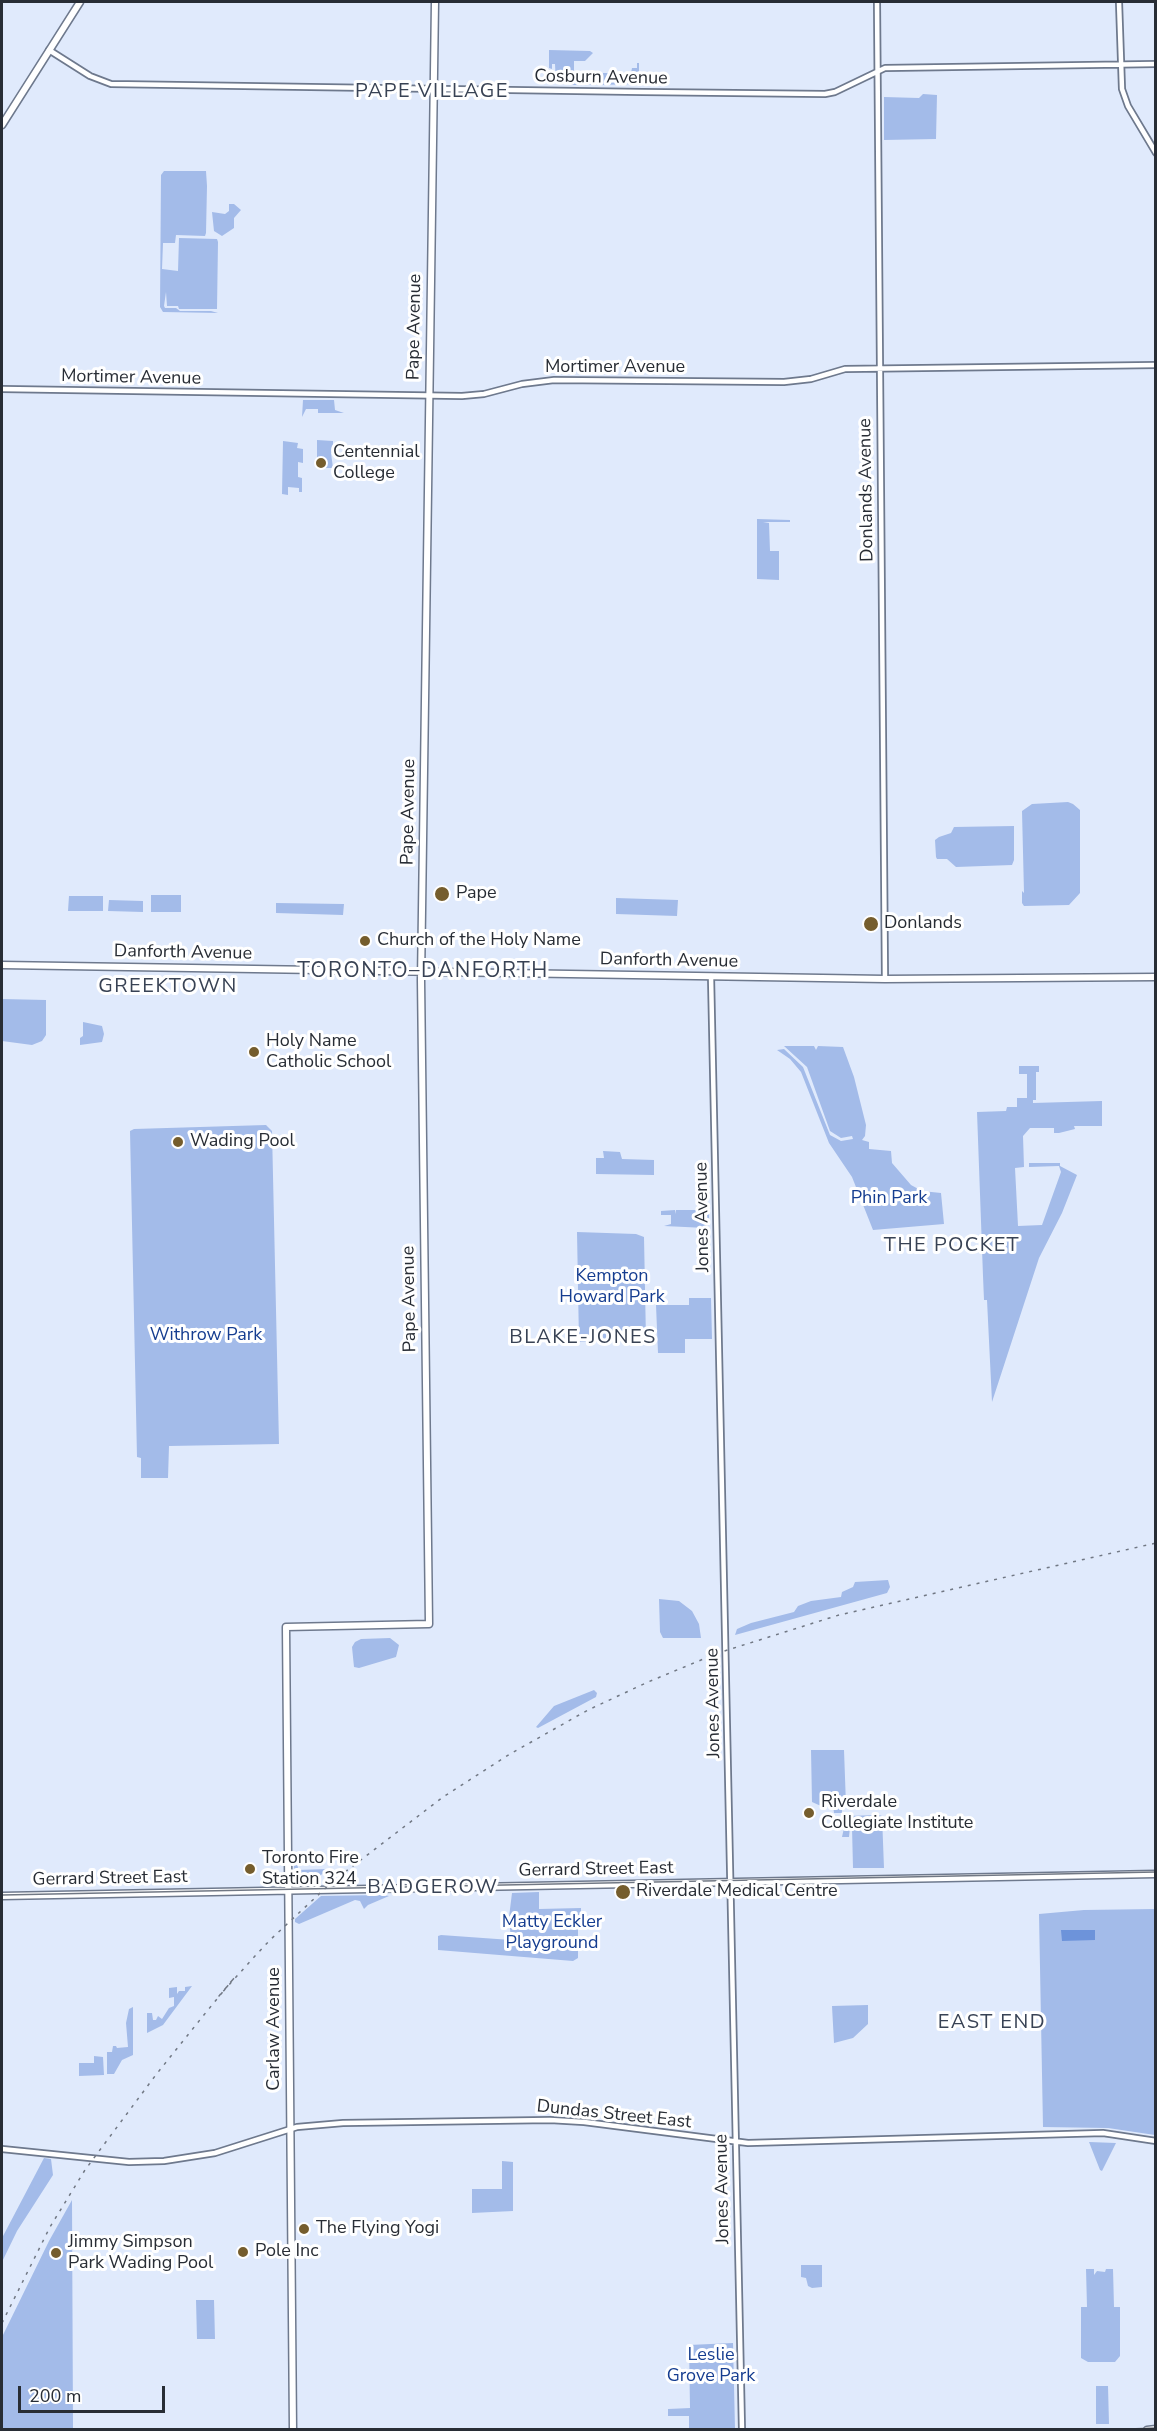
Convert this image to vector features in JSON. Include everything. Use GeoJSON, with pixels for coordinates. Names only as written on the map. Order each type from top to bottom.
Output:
{"type":"FeatureCollection","features":[{"type":"Feature","properties":{"kind":"main road"},"geometry":{"type":"LineString","coordinates":[[2,125],[80,2]]}},
{"type":"Feature","properties":{"kind":"main road","name":"Pape Avenue"},"geometry":{"type":"LineString","coordinates":[[286,1628],[429,1624],[422,972],[435,2]]}},
{"type":"Feature","properties":{"kind":"main road","name":"Danforth Avenue"},"geometry":{"type":"LineString","coordinates":[[2,965],[885,979],[1155,977]]}},
{"type":"Feature","properties":{"kind":"main road","name":"Carlaw Avenue"},"geometry":{"type":"LineString","coordinates":[[286,1628],[293,2430]]}},
{"type":"Feature","properties":{"kind":"main road","name":"Gerrard Street East"},"geometry":{"type":"LineString","coordinates":[[2,1896],[1155,1874]]}},
{"type":"Feature","properties":{"kind":"main road"},"geometry":{"type":"LineString","coordinates":[[1147,2430],[1155,2429]]}},
{"type":"Feature","properties":{"kind":"street","name":"Donlands Avenue"},"geometry":{"type":"LineString","coordinates":[[877,2],[885,979]]}},
{"type":"Feature","properties":{"kind":"street"},"geometry":{"type":"LineString","coordinates":[[1119,2],[1120,82],[1124,96],[1155,153]]}},
{"type":"Feature","properties":{"kind":"street","name":"Cosburn Avenue"},"geometry":{"type":"LineString","coordinates":[[49,50],[90,76],[111,84],[825,94],[835,92],[885,68],[1155,64]]}},
{"type":"Feature","properties":{"kind":"street","name":"Mortimer Avenue"},"geometry":{"type":"LineString","coordinates":[[2,389],[471,396],[554,380],[784,382],[811,379],[845,369],[1155,365]]}},
{"type":"Feature","properties":{"kind":"street","name":"Jones Avenue"},"geometry":{"type":"LineString","coordinates":[[711,976],[742,2430]]}},
{"type":"Feature","properties":{"kind":"street","name":"Dundas Street East"},"geometry":{"type":"LineString","coordinates":[[2,2149],[129,2162],[164,2161],[215,2152],[291,2128],[352,2123],[549,2120],[584,2122],[736,2142],[860,2141],[1103,2133],[1155,2141]]}},
{"type":"Feature","properties":{"kind":"green space"},"geometry":{"type":"Polygon","coordinates":[[[549,50],[593,53],[585,61],[574,61],[574,72],[600,73],[596,85],[570,85],[570,74],[565,72],[565,84],[556,84],[555,64],[552,64],[552,69],[549,68],[549,50]]]}},
{"type":"Feature","properties":{"kind":"green space"},"geometry":{"type":"Polygon","coordinates":[[[637,63],[639,63],[639,81],[637,84],[598,85],[603,73],[631,73],[632,68],[637,68],[637,63]]]}},
{"type":"Feature","properties":{"kind":"green space"},"geometry":{"type":"Polygon","coordinates":[[[923,94],[937,95],[936,139],[884,140],[884,97],[919,98],[923,94]]]}},
{"type":"Feature","properties":{"kind":"green space"},"geometry":{"type":"Polygon","coordinates":[[[164,171],[206,171],[207,186],[205,236],[176,235],[175,243],[163,243],[162,269],[178,271],[179,238],[217,239],[218,242],[217,309],[179,309],[178,306],[167,306],[166,292],[164,306],[180,311],[218,313],[163,312],[160,307],[161,175],[164,171]]]}},
{"type":"Feature","properties":{"kind":"green space"},"geometry":{"type":"Polygon","coordinates":[[[229,204],[234,204],[241,210],[234,218],[234,228],[222,236],[214,231],[212,212],[225,214],[229,211],[229,204]]]}},
{"type":"Feature","properties":{"kind":"green space"},"geometry":{"type":"Polygon","coordinates":[[[303,400],[334,400],[335,410],[344,413],[318,413],[318,409],[306,409],[302,417],[303,400]]]}},
{"type":"Feature","properties":{"kind":"green space"},"geometry":{"type":"Polygon","coordinates":[[[317,440],[333,441],[333,452],[331,453],[333,468],[317,468],[317,440]]]}},
{"type":"Feature","properties":{"kind":"green space"},"geometry":{"type":"Polygon","coordinates":[[[283,441],[298,443],[297,448],[303,449],[303,463],[298,462],[298,477],[302,478],[302,492],[299,492],[299,488],[288,487],[288,495],[282,494],[283,441]]]}},
{"type":"Feature","properties":{"kind":"green space"},"geometry":{"type":"Polygon","coordinates":[[[757,519],[790,520],[790,522],[763,522],[769,523],[770,551],[779,551],[779,580],[757,579],[757,519]]]}},
{"type":"Feature","properties":{"kind":"green space"},"geometry":{"type":"Polygon","coordinates":[[[1068,802],[1080,810],[1080,893],[1069,905],[1024,906],[1022,903],[1022,891],[1024,893],[1022,811],[1032,804],[1068,802]]]}},
{"type":"Feature","properties":{"kind":"green space"},"geometry":{"type":"Polygon","coordinates":[[[1014,826],[1012,865],[956,867],[947,859],[936,857],[935,840],[951,833],[954,827],[1014,826]]]}},
{"type":"Feature","properties":{"kind":"green space"},"geometry":{"type":"Polygon","coordinates":[[[151,895],[181,895],[181,912],[151,912],[151,895]]]}},
{"type":"Feature","properties":{"kind":"green space"},"geometry":{"type":"Polygon","coordinates":[[[69,896],[103,896],[103,911],[68,911],[69,896]]]}},
{"type":"Feature","properties":{"kind":"green space"},"geometry":{"type":"Polygon","coordinates":[[[616,898],[678,900],[677,916],[616,914],[616,898]]]}},
{"type":"Feature","properties":{"kind":"green space"},"geometry":{"type":"Polygon","coordinates":[[[109,900],[143,901],[143,912],[108,911],[109,900]]]}},
{"type":"Feature","properties":{"kind":"green space"},"geometry":{"type":"Polygon","coordinates":[[[276,903],[344,904],[343,915],[276,913],[276,903]]]}},
{"type":"Feature","properties":{"kind":"green space"},"geometry":{"type":"Polygon","coordinates":[[[2,999],[46,1000],[46,1035],[42,1041],[32,1045],[2,1041],[2,999]]]}},
{"type":"Feature","properties":{"kind":"green space"},"geometry":{"type":"Polygon","coordinates":[[[83,1022],[102,1026],[104,1034],[102,1042],[80,1045],[80,1038],[83,1036],[83,1022]]]}},
{"type":"Feature","properties":{"kind":"green space","name":"Phin Park"},"geometry":{"type":"Polygon","coordinates":[[[784,1046],[814,1046],[816,1050],[818,1046],[843,1047],[854,1077],[866,1125],[865,1136],[862,1140],[869,1142],[869,1149],[891,1151],[892,1163],[911,1185],[922,1191],[941,1193],[944,1224],[873,1230],[852,1177],[829,1143],[801,1072],[790,1059],[777,1050],[784,1049],[803,1067],[830,1135],[841,1141],[853,1139],[852,1136],[841,1138],[830,1131],[807,1067],[784,1046]]]}},
{"type":"Feature","properties":{"kind":"green space"},"geometry":{"type":"Polygon","coordinates":[[[1019,1066],[1039,1066],[1039,1072],[1036,1072],[1036,1100],[1033,1100],[1033,1103],[1102,1101],[1102,1126],[1074,1126],[1075,1129],[1059,1133],[1054,1133],[1054,1128],[1030,1128],[1023,1136],[1024,1167],[1015,1168],[1018,1226],[1042,1225],[1061,1172],[1059,1166],[1029,1167],[1029,1163],[1060,1163],[1060,1166],[1077,1175],[1062,1213],[1039,1258],[992,1402],[987,1300],[984,1300],[977,1112],[1006,1111],[1007,1107],[1017,1107],[1017,1098],[1027,1098],[1027,1074],[1019,1074],[1019,1066]]]}},
{"type":"Feature","properties":{"kind":"green space","name":"Withrow Park"},"geometry":{"type":"Polygon","coordinates":[[[266,1125],[272,1131],[279,1444],[169,1446],[168,1478],[141,1478],[141,1458],[137,1457],[130,1131],[134,1129],[266,1125]]]}},
{"type":"Feature","properties":{"kind":"green space"},"geometry":{"type":"Polygon","coordinates":[[[603,1151],[620,1152],[622,1159],[654,1160],[654,1175],[596,1174],[596,1158],[604,1158],[603,1151]]]}},
{"type":"Feature","properties":{"kind":"green space"},"geometry":{"type":"Polygon","coordinates":[[[675,1210],[675,1214],[676,1210],[709,1210],[709,1225],[706,1228],[664,1226],[671,1224],[671,1215],[661,1215],[661,1211],[675,1210]]]}},
{"type":"Feature","properties":{"kind":"green space","name":"Kempton Howard Park"},"geometry":{"type":"Polygon","coordinates":[[[577,1232],[636,1234],[644,1237],[646,1340],[579,1342],[577,1232]]]}},
{"type":"Feature","properties":{"kind":"green space"},"geometry":{"type":"Polygon","coordinates":[[[689,1298],[711,1298],[712,1339],[685,1339],[685,1353],[658,1353],[656,1305],[689,1305],[689,1298]]]}},
{"type":"Feature","properties":{"kind":"green space"},"geometry":{"type":"Polygon","coordinates":[[[888,1580],[890,1587],[887,1593],[735,1635],[737,1629],[794,1612],[798,1606],[811,1601],[841,1597],[842,1592],[853,1587],[855,1582],[888,1580]]]}},
{"type":"Feature","properties":{"kind":"green space"},"geometry":{"type":"Polygon","coordinates":[[[659,1599],[679,1601],[692,1611],[699,1624],[701,1638],[663,1638],[660,1632],[659,1599]]]}},
{"type":"Feature","properties":{"kind":"green space"},"geometry":{"type":"Polygon","coordinates":[[[390,1638],[399,1645],[396,1657],[359,1668],[354,1667],[352,1647],[355,1642],[361,1639],[390,1638]]]}},
{"type":"Feature","properties":{"kind":"green space"},"geometry":{"type":"Polygon","coordinates":[[[594,1690],[597,1693],[596,1697],[536,1727],[554,1706],[594,1690]]]}},
{"type":"Feature","properties":{"kind":"green space"},"geometry":{"type":"Polygon","coordinates":[[[811,1750],[844,1750],[846,1805],[842,1806],[842,1813],[834,1813],[833,1805],[821,1806],[812,1802],[811,1750]]]}},
{"type":"Feature","properties":{"kind":"green space"},"geometry":{"type":"Polygon","coordinates":[[[847,1816],[882,1816],[884,1868],[853,1868],[852,1827],[850,1827],[849,1837],[842,1837],[844,1828],[847,1826],[847,1816]]]}},
{"type":"Feature","properties":{"kind":"green space"},"geometry":{"type":"Polygon","coordinates":[[[294,1855],[297,1855],[298,1870],[327,1869],[314,1882],[299,1882],[294,1878],[294,1855]]]}},
{"type":"Feature","properties":{"kind":"green space","name":"Matty Eckler Playground"},"geometry":{"type":"Polygon","coordinates":[[[539,1892],[539,1909],[581,1908],[578,1920],[578,1958],[573,1961],[438,1950],[438,1936],[441,1935],[511,1940],[509,1917],[512,1893],[539,1892]]]}},
{"type":"Feature","properties":{"kind":"green space"},"geometry":{"type":"Polygon","coordinates":[[[321,1896],[389,1896],[364,1909],[360,1901],[355,1900],[299,1924],[295,1922],[295,1919],[321,1896]]]}},
{"type":"Feature","properties":{"kind":"green space"},"geometry":{"type":"Polygon","coordinates":[[[1155,1909],[1155,2135],[1108,2128],[1043,2127],[1039,1914],[1084,1910],[1155,1909]]]}},
{"type":"Feature","properties":{"kind":"green space"},"geometry":{"type":"Polygon","coordinates":[[[192,1986],[163,2025],[147,2033],[147,2013],[152,2013],[153,2020],[156,2020],[158,2016],[162,2019],[169,2008],[174,2006],[174,1997],[169,1998],[169,1988],[177,1987],[177,1994],[179,1991],[185,1991],[185,1987],[192,1986]]]}},
{"type":"Feature","properties":{"kind":"green space"},"geometry":{"type":"Polygon","coordinates":[[[868,2005],[868,2024],[853,2038],[834,2043],[832,2006],[868,2005]]]}},
{"type":"Feature","properties":{"kind":"green space"},"geometry":{"type":"Polygon","coordinates":[[[133,2007],[133,2055],[122,2060],[114,2074],[107,2074],[107,2052],[112,2052],[113,2046],[128,2047],[126,2023],[129,2009],[133,2007]]]}},
{"type":"Feature","properties":{"kind":"green space"},"geometry":{"type":"Polygon","coordinates":[[[94,2056],[103,2057],[104,2075],[79,2076],[79,2063],[94,2063],[94,2056]]]}},
{"type":"Feature","properties":{"kind":"green space"},"geometry":{"type":"Polygon","coordinates":[[[1089,2142],[1116,2143],[1102,2171],[1100,2170],[1089,2142]]]}},
{"type":"Feature","properties":{"kind":"green space"},"geometry":{"type":"Polygon","coordinates":[[[44,2158],[51,2159],[53,2175],[17,2231],[2,2262],[2,2238],[44,2158]]]}},
{"type":"Feature","properties":{"kind":"green space"},"geometry":{"type":"Polygon","coordinates":[[[502,2161],[513,2162],[513,2211],[472,2213],[472,2189],[502,2189],[502,2161]]]}},
{"type":"Feature","properties":{"kind":"green space"},"geometry":{"type":"Polygon","coordinates":[[[72,2200],[73,2429],[2,2430],[2,2337],[49,2241],[72,2200]]]}},
{"type":"Feature","properties":{"kind":"green space"},"geometry":{"type":"Polygon","coordinates":[[[801,2265],[822,2265],[822,2287],[808,2286],[806,2278],[801,2277],[801,2265]]]}},
{"type":"Feature","properties":{"kind":"green space"},"geometry":{"type":"Polygon","coordinates":[[[1086,2269],[1094,2269],[1094,2275],[1097,2271],[1105,2272],[1106,2269],[1113,2269],[1114,2307],[1120,2307],[1120,2356],[1115,2362],[1088,2362],[1081,2358],[1081,2307],[1087,2307],[1086,2269]]]}},
{"type":"Feature","properties":{"kind":"green space"},"geometry":{"type":"Polygon","coordinates":[[[196,2300],[214,2300],[215,2339],[197,2339],[196,2300]]]}},
{"type":"Feature","properties":{"kind":"green space","name":"Leslie Grove Park"},"geometry":{"type":"Polygon","coordinates":[[[733,2343],[735,2429],[689,2429],[689,2416],[668,2416],[668,2409],[690,2408],[689,2345],[733,2343]]]}},
{"type":"Feature","properties":{"kind":"green space"},"geometry":{"type":"Polygon","coordinates":[[[1096,2386],[1108,2386],[1109,2424],[1096,2424],[1096,2386]]]}},
{"type":"Feature","properties":{"kind":"shaded area"},"geometry":{"type":"Polygon","coordinates":[[[1061,1930],[1095,1930],[1095,1940],[1062,1941],[1061,1930]]]}},
{"type":"Feature","properties":{"kind":"tram line"},"geometry":{"type":"LineString","coordinates":[[2,1895],[1156,1872]]}},
{"type":"Feature","properties":{"kind":"tram line"},"geometry":{"type":"LineString","coordinates":[[1102,2430],[1156,2428]]}},
{"type":"Feature","properties":{"kind":"railway"},"geometry":{"type":"LineString","coordinates":[[2,2323],[50,2227],[85,2170],[155,2076],[203,2016],[235,1977],[219,1996],[255,1956],[270,1940],[332,1882],[443,1797],[510,1754],[588,1710],[718,1653],[839,1615],[1156,1543]]}},
{"type":"Feature","properties":{"kind":"place","name":"Centennial College"},"geometry":{"type":"Point","coordinates":[321,463]}},
{"type":"Feature","properties":{"kind":"place","name":"Pape"},"geometry":{"type":"Point","coordinates":[442,894]}},
{"type":"Feature","properties":{"kind":"place","name":"Donlands"},"geometry":{"type":"Point","coordinates":[871,924]}},
{"type":"Feature","properties":{"kind":"place","name":"Church of the Holy Name"},"geometry":{"type":"Point","coordinates":[365,941]}},
{"type":"Feature","properties":{"kind":"place","name":"Holy Name Catholic School"},"geometry":{"type":"Point","coordinates":[254,1052]}},
{"type":"Feature","properties":{"kind":"place","name":"Wading Pool"},"geometry":{"type":"Point","coordinates":[178,1142]}},
{"type":"Feature","properties":{"kind":"place","name":"Riverdale Collegiate Institute"},"geometry":{"type":"Point","coordinates":[809,1813]}},
{"type":"Feature","properties":{"kind":"place","name":"Toronto Fire Station 324"},"geometry":{"type":"Point","coordinates":[250,1869]}},
{"type":"Feature","properties":{"kind":"place","name":"Riverdale Medical Centre"},"geometry":{"type":"Point","coordinates":[623,1892]}},
{"type":"Feature","properties":{"kind":"place","name":"The Flying Yogi"},"geometry":{"type":"Point","coordinates":[304,2229]}},
{"type":"Feature","properties":{"kind":"place","name":"Pole Inc"},"geometry":{"type":"Point","coordinates":[243,2252]}},
{"type":"Feature","properties":{"kind":"place","name":"Jimmy Simpson Park Wading Pool"},"geometry":{"type":"Point","coordinates":[56,2253]}},
{"type":"Feature","properties":{"kind":"district","name":"PAPE VILLAGE"},"geometry":{"type":"Point","coordinates":[432,92]}},
{"type":"Feature","properties":{"kind":"district","name":"TORONTO–DANFORTH"},"geometry":{"type":"Point","coordinates":[423,972]}},
{"type":"Feature","properties":{"kind":"district","name":"GREEKTOWN"},"geometry":{"type":"Point","coordinates":[168,987]}},
{"type":"Feature","properties":{"kind":"district","name":"THE POCKET"},"geometry":{"type":"Point","coordinates":[952,1246]}},
{"type":"Feature","properties":{"kind":"district","name":"BLAKE-JONES"},"geometry":{"type":"Point","coordinates":[583,1338]}},
{"type":"Feature","properties":{"kind":"district","name":"BADGEROW"},"geometry":{"type":"Point","coordinates":[433,1888]}},
{"type":"Feature","properties":{"kind":"district","name":"EAST END"},"geometry":{"type":"Point","coordinates":[992,2023]}}]}
